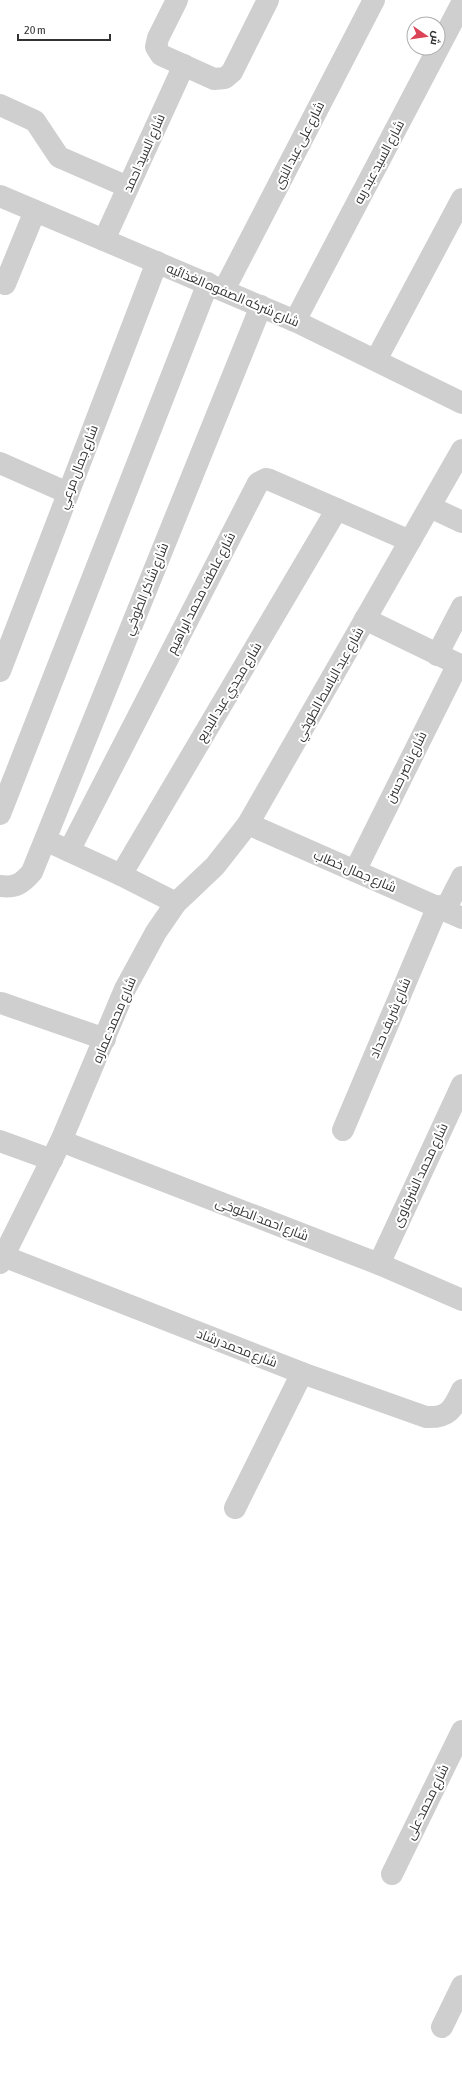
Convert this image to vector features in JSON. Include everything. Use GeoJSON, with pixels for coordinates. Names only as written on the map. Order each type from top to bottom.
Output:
{"type":"FeatureCollection","features":[{"type":"Feature","properties":{"kind":"street"},"geometry":{"type":"LineString","coordinates":[[177,0],[158,38],[156,47],[161,54],[214,79],[225,78],[232,72],[268,0]]}},
{"type":"Feature","properties":{"kind":"street","name":"شارع على عبد النبى"},"geometry":{"type":"LineString","coordinates":[[2,803],[216,287],[374,0]]}},
{"type":"Feature","properties":{"kind":"street","name":"شارع السيد عبد ربه"},"geometry":{"type":"LineString","coordinates":[[296,321],[462,3]]}},
{"type":"Feature","properties":{"kind":"street","name":"شارع السيد احمد"},"geometry":{"type":"LineString","coordinates":[[104,240],[184,65]]}},
{"type":"Feature","properties":{"kind":"street"},"geometry":{"type":"LineString","coordinates":[[0,105],[35,121],[54,152],[63,160],[128,187]]}},
{"type":"Feature","properties":{"kind":"street","name":"شارع شركه الصفوه الغذائيه"},"geometry":{"type":"LineString","coordinates":[[0,196],[296,321],[462,403]]}},
{"type":"Feature","properties":{"kind":"street"},"geometry":{"type":"LineString","coordinates":[[376,360],[462,199]]}},
{"type":"Feature","properties":{"kind":"street"},"geometry":{"type":"LineString","coordinates":[[5,284],[35,211]]}},
{"type":"Feature","properties":{"kind":"street","name":"شارع جمال مرعي"},"geometry":{"type":"LineString","coordinates":[[0,671],[156,262]]}},
{"type":"Feature","properties":{"kind":"street","name":"شارع شاكر الطوخي"},"geometry":{"type":"LineString","coordinates":[[0,886],[11,887],[23,882],[32,872],[261,306]]}},
{"type":"Feature","properties":{"kind":"street","name":"شارع عبد الباسط الطوخي"},"geometry":{"type":"LineString","coordinates":[[176,903],[214,866],[248,824],[462,450]]}},
{"type":"Feature","properties":{"kind":"street"},"geometry":{"type":"LineString","coordinates":[[0,463],[68,493]]}},
{"type":"Feature","properties":{"kind":"street","name":"شارع عاطف محمد ابراهيم"},"geometry":{"type":"LineString","coordinates":[[69,851],[258,483],[266,479],[270,480],[410,541]]}},
{"type":"Feature","properties":{"kind":"street"},"geometry":{"type":"LineString","coordinates":[[430,507],[462,522]]}},
{"type":"Feature","properties":{"kind":"street","name":"شارع مجدي عبد البديع"},"geometry":{"type":"LineString","coordinates":[[121,875],[337,509]]}},
{"type":"Feature","properties":{"kind":"street"},"geometry":{"type":"LineString","coordinates":[[437,655],[462,607]]}},
{"type":"Feature","properties":{"kind":"street"},"geometry":{"type":"LineString","coordinates":[[365,619],[460,665]]}},
{"type":"Feature","properties":{"kind":"street","name":"شارع ناصر حسن"},"geometry":{"type":"LineString","coordinates":[[355,871],[460,665]]}},
{"type":"Feature","properties":{"kind":"street","name":"شارع جمال خطاب"},"geometry":{"type":"LineString","coordinates":[[248,824],[448,912]]}},
{"type":"Feature","properties":{"kind":"street"},"geometry":{"type":"LineString","coordinates":[[45,840],[121,875],[176,903]]}},
{"type":"Feature","properties":{"kind":"street","name":"شارع شريف حداد"},"geometry":{"type":"LineString","coordinates":[[343,1130],[448,912],[462,877]]}},
{"type":"Feature","properties":{"kind":"street","name":"شارع محمد عماره"},"geometry":{"type":"LineString","coordinates":[[2,1259],[56,1151],[140,958],[176,903]]}},
{"type":"Feature","properties":{"kind":"street"},"geometry":{"type":"LineString","coordinates":[[1,1003],[105,1039]]}},
{"type":"Feature","properties":{"kind":"street","name":"شارع محمد الشرقاوى"},"geometry":{"type":"LineString","coordinates":[[379,1264],[462,1085]]}},
{"type":"Feature","properties":{"kind":"street","name":"شارع احمد الطوخى"},"geometry":{"type":"LineString","coordinates":[[0,1141],[56,1151],[379,1264],[462,1300]]}},
{"type":"Feature","properties":{"kind":"street","name":"شارع محمد رشاد"},"geometry":{"type":"LineString","coordinates":[[2,1259],[302,1373],[426,1417],[437,1418],[446,1414],[454,1407],[462,1390]]}},
{"type":"Feature","properties":{"kind":"street"},"geometry":{"type":"LineString","coordinates":[[235,1508],[302,1373]]}},
{"type":"Feature","properties":{"kind":"street","name":"شارع محمد على"},"geometry":{"type":"LineString","coordinates":[[392,1874],[462,1731]]}},
{"type":"Feature","properties":{"kind":"street"},"geometry":{"type":"LineString","coordinates":[[442,2027],[462,1986]]}}]}
